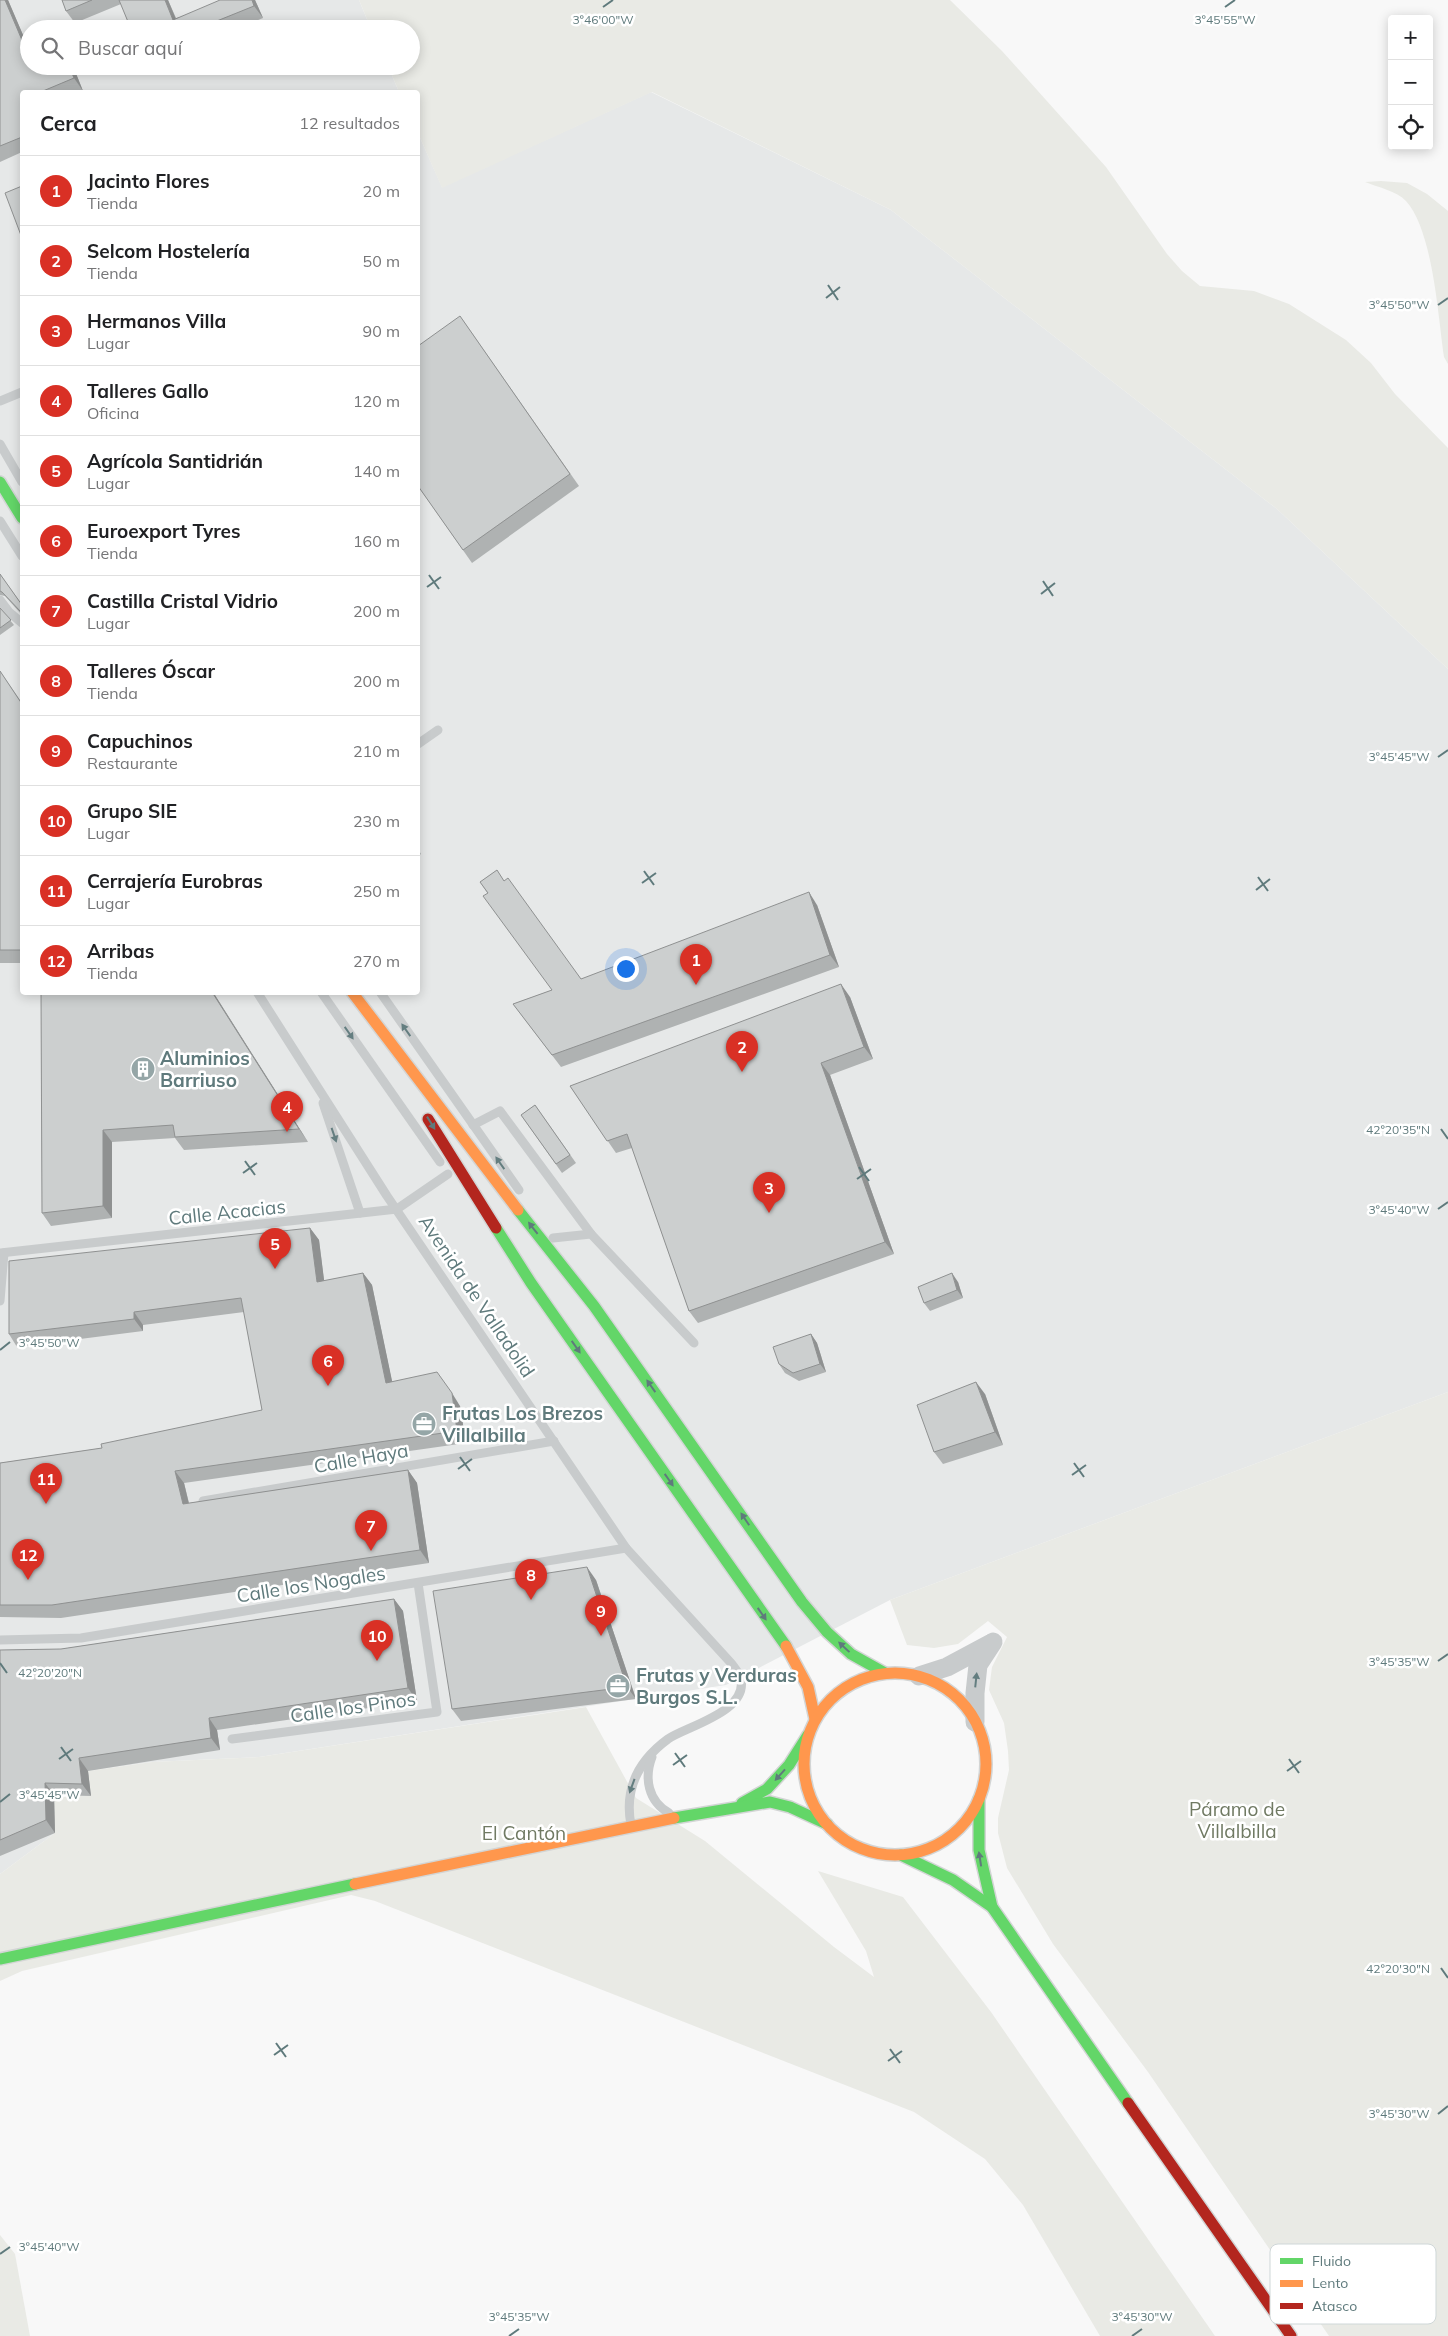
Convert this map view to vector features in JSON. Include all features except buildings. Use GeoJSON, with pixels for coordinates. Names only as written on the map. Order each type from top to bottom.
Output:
{"type":"FeatureCollection","features":[{"type":"Feature","properties":{"kind":"main road"},"geometry":{"type":"LineString","coordinates":[[0,482],[20,515]]}},
{"type":"Feature","properties":{"kind":"main road"},"geometry":{"type":"LineString","coordinates":[[352,995],[405,1081]]}},
{"type":"Feature","properties":{"kind":"main road"},"geometry":{"type":"LineString","coordinates":[[352,995],[594,1306],[802,1602],[827,1632],[851,1654],[885,1673]]}},
{"type":"Feature","properties":{"kind":"main road"},"geometry":{"type":"LineString","coordinates":[[420,1105],[557,1320],[791,1654],[808,1687],[815,1719]]}},
{"type":"Feature","properties":{"kind":"main road"},"geometry":{"type":"LineString","coordinates":[[737,1806],[767,1789],[789,1765],[808,1735],[815,1719],[829,1700],[846,1687],[868,1677],[885,1673],[919,1676],[939,1684],[953,1694],[976,1722],[984,1744],[986,1766],[979,1799],[979,1850],[992,1907]]}},
{"type":"Feature","properties":{"kind":"main road"},"geometry":{"type":"LineString","coordinates":[[808,1735],[804,1764],[806,1784],[815,1807],[827,1824]]}},
{"type":"Feature","properties":{"kind":"main road"},"geometry":{"type":"LineString","coordinates":[[0,1959],[631,1826],[737,1806],[770,1802],[790,1807],[827,1824],[857,1847],[881,1854],[901,1855],[921,1851],[942,1842],[966,1821],[979,1799]]}},
{"type":"Feature","properties":{"kind":"main road"},"geometry":{"type":"LineString","coordinates":[[901,1855],[953,1880],[992,1907],[1270,2306]]}},
{"type":"Feature","properties":{"kind":"main road"},"geometry":{"type":"LineString","coordinates":[[1283,2324],[1291,2336]]}},
{"type":"Feature","properties":{"kind":"street"},"geometry":{"type":"LineString","coordinates":[[919,1676],[947,1667],[993,1642],[978,1665],[975,1693],[976,1722]]}},
{"type":"Feature","properties":{"kind":"lane"},"geometry":{"type":"LineString","coordinates":[[0,401],[20,393]]}},
{"type":"Feature","properties":{"kind":"lane"},"geometry":{"type":"LineString","coordinates":[[0,444],[20,479]]}},
{"type":"Feature","properties":{"kind":"lane"},"geometry":{"type":"LineString","coordinates":[[0,521],[20,553]]}},
{"type":"Feature","properties":{"kind":"lane"},"geometry":{"type":"LineString","coordinates":[[0,600],[20,622]]}},
{"type":"Feature","properties":{"kind":"lane"},"geometry":{"type":"LineString","coordinates":[[420,743],[438,730]]}},
{"type":"Feature","properties":{"kind":"lane","name":"Avenida de Valladolid"},"geometry":{"type":"LineString","coordinates":[[258,995],[396,1209],[626,1548],[740,1676],[740,1689],[735,1700],[725,1710],[706,1722],[669,1739],[641,1766],[629,1794],[628,1806],[631,1826]]}},
{"type":"Feature","properties":{"kind":"lane","name":"Calle Acacias"},"geometry":{"type":"LineString","coordinates":[[2,1253],[396,1209],[450,1177],[323,995]]}},
{"type":"Feature","properties":{"kind":"lane"},"geometry":{"type":"LineString","coordinates":[[382,995],[524,1198]]}},
{"type":"Feature","properties":{"kind":"lane"},"geometry":{"type":"LineString","coordinates":[[318,1089],[360,1213]]}},
{"type":"Feature","properties":{"kind":"lane"},"geometry":{"type":"LineString","coordinates":[[473,1125],[500,1111],[591,1234],[694,1343]]}},
{"type":"Feature","properties":{"kind":"lane"},"geometry":{"type":"LineString","coordinates":[[477,1216],[514,1268],[557,1320]]}},
{"type":"Feature","properties":{"kind":"lane"},"geometry":{"type":"LineString","coordinates":[[547,1230],[594,1306]]}},
{"type":"Feature","properties":{"kind":"lane"},"geometry":{"type":"LineString","coordinates":[[553,1238],[591,1234]]}},
{"type":"Feature","properties":{"kind":"lane"},"geometry":{"type":"LineString","coordinates":[[0,1301],[2,1253]]}},
{"type":"Feature","properties":{"kind":"lane","name":"Calle Haya"},"geometry":{"type":"LineString","coordinates":[[203,1501],[554,1441]]}},
{"type":"Feature","properties":{"kind":"lane","name":"Calle los Nogales"},"geometry":{"type":"LineString","coordinates":[[0,1640],[81,1638],[626,1548]]}},
{"type":"Feature","properties":{"kind":"lane","name":"Calle los Pinos"},"geometry":{"type":"LineString","coordinates":[[232,1739],[437,1712],[418,1583]]}},
{"type":"Feature","properties":{"kind":"lane"},"geometry":{"type":"LineString","coordinates":[[654,1752],[648,1776],[649,1790],[656,1802],[670,1813],[683,1816]]}},
{"type":"Feature","properties":{"kind":"lane"},"geometry":{"type":"LineString","coordinates":[[647,1823],[656,1809],[656,1802]]}},
{"type":"Feature","properties":{"kind":"shaded area"},"geometry":{"type":"Polygon","coordinates":[[[0,0],[359,0],[367,20],[20,20],[20,75],[392,75],[398,90],[20,90],[20,995],[420,995],[420,138],[442,187],[651,92],[891,210],[1277,509],[1448,669],[1448,1392],[890,1600],[726,1685],[259,1757],[152,1762],[88,1771],[91,1796],[55,1833],[0,1874],[0,0]]]}},
{"type":"Feature","properties":{"kind":"green space"},"geometry":{"type":"Polygon","coordinates":[[[359,0],[950,0],[1002,51],[1106,167],[1167,254],[1182,271],[1200,286],[1254,291],[1289,304],[1346,340],[1371,363],[1395,394],[1448,448],[1448,669],[1277,509],[891,210],[652,92],[442,188],[420,138],[420,90],[398,90],[392,75],[420,75],[420,20],[367,20],[359,0]]]}},
{"type":"Feature","properties":{"kind":"green space"},"geometry":{"type":"Polygon","coordinates":[[[1365,182],[1407,183],[1427,194],[1448,211],[1448,364],[1444,357],[1433,275],[1422,232],[1415,215],[1406,201],[1392,192],[1365,182]]]}},
{"type":"Feature","properties":{"kind":"green space","name":"Páramo de Villalbilla"},"geometry":{"type":"Polygon","coordinates":[[[1448,1392],[1448,2336],[1329,2336],[1321,2324],[1436,2324],[1436,2244],[1270,2244],[1270,2250],[1148,2072],[1053,1944],[1007,1868],[998,1833],[998,1818],[1009,1770],[1008,1751],[1004,1723],[989,1690],[992,1667],[1007,1637],[988,1621],[958,1644],[934,1648],[907,1645],[890,1600],[1448,1392]]]}},
{"type":"Feature","properties":{"kind":"green space","name":"El Cantón"},"geometry":{"type":"Polygon","coordinates":[[[586,1707],[636,1798],[705,1841],[834,1947],[874,1977],[866,1951],[818,1871],[903,1897],[991,2012],[1215,2336],[1100,2336],[1023,2205],[985,2159],[914,2112],[375,1901],[351,1895],[22,1971],[0,1981],[0,1874],[55,1833],[54,1795],[91,1796],[88,1771],[152,1762],[259,1757],[586,1707]]]}},
{"type":"Feature","properties":{"kind":"green space"},"geometry":{"type":"Polygon","coordinates":[[[0,2235],[15,2254],[30,2336],[0,2336],[0,2235]]]}},
{"type":"Feature","properties":{"kind":"traffic: fast"},"geometry":{"type":"LineString","coordinates":[[0,482],[20,515]]}},
{"type":"Feature","properties":{"kind":"traffic: fast"},"geometry":{"type":"LineString","coordinates":[[518,1210],[594,1306],[802,1602],[827,1632],[851,1654],[885,1673]]}},
{"type":"Feature","properties":{"kind":"traffic: fast"},"geometry":{"type":"LineString","coordinates":[[496,1228],[531,1283],[786,1646]]}},
{"type":"Feature","properties":{"kind":"traffic: fast"},"geometry":{"type":"LineString","coordinates":[[742,1803],[767,1789],[789,1765],[808,1735]]}},
{"type":"Feature","properties":{"kind":"traffic: fast"},"geometry":{"type":"LineString","coordinates":[[979,1799],[979,1850],[992,1907]]}},
{"type":"Feature","properties":{"kind":"traffic: fast"},"geometry":{"type":"LineString","coordinates":[[674,1818],[770,1802],[790,1807],[827,1824]]}},
{"type":"Feature","properties":{"kind":"traffic: fast"},"geometry":{"type":"LineString","coordinates":[[901,1855],[953,1880],[992,1907],[1128,2103]]}},
{"type":"Feature","properties":{"kind":"traffic: fast"},"geometry":{"type":"LineString","coordinates":[[0,1959],[355,1884]]}},
{"type":"Feature","properties":{"kind":"traffic: slow"},"geometry":{"type":"LineString","coordinates":[[354,995],[518,1210]]}},
{"type":"Feature","properties":{"kind":"traffic: slow"},"geometry":{"type":"LineString","coordinates":[[786,1646],[808,1687],[815,1719]]}},
{"type":"Feature","properties":{"kind":"traffic: slow"},"geometry":{"type":"LineString","coordinates":[[904,1673],[930,1680],[946,1688],[965,1706],[979,1729],[986,1755],[986,1764],[986,1773],[979,1799],[971,1815],[953,1834],[946,1840],[921,1851],[904,1855],[886,1855],[860,1848],[844,1840],[819,1815],[811,1799],[806,1782],[804,1755],[811,1729],[819,1713],[844,1688],[860,1680],[877,1675],[904,1673]]}},
{"type":"Feature","properties":{"kind":"traffic: slow"},"geometry":{"type":"LineString","coordinates":[[355,1884],[674,1818]]}},
{"type":"Feature","properties":{"kind":"traffic: jam"},"geometry":{"type":"LineString","coordinates":[[428,1119],[496,1228]]}},
{"type":"Feature","properties":{"kind":"traffic: jam"},"geometry":{"type":"LineString","coordinates":[[1128,2103],[1270,2306]]}},
{"type":"Feature","properties":{"kind":"traffic: jam"},"geometry":{"type":"LineString","coordinates":[[1283,2324],[1291,2336]]}},
{"type":"Feature","properties":{"kind":"place","name":"Jacinto Flores"},"geometry":{"type":"Point","coordinates":[696,985]}},
{"type":"Feature","properties":{"kind":"place","name":"Aluminios Barriuso"},"geometry":{"type":"Point","coordinates":[143,1069]}},
{"type":"Feature","properties":{"kind":"place","name":"Selcom Hostelería"},"geometry":{"type":"Point","coordinates":[742,1072]}},
{"type":"Feature","properties":{"kind":"place","name":"Talleres Gallo"},"geometry":{"type":"Point","coordinates":[287,1132]}},
{"type":"Feature","properties":{"kind":"place","name":"Hermanos Villa"},"geometry":{"type":"Point","coordinates":[769,1213]}},
{"type":"Feature","properties":{"kind":"place","name":"Agrícola Santidrián"},"geometry":{"type":"Point","coordinates":[275,1269]}},
{"type":"Feature","properties":{"kind":"place","name":"Euroexport Tyres"},"geometry":{"type":"Point","coordinates":[328,1386]}},
{"type":"Feature","properties":{"kind":"place","name":"Frutas Los Brezos Villalbilla"},"geometry":{"type":"Point","coordinates":[424,1424]}},
{"type":"Feature","properties":{"kind":"place","name":"Cerrajería Eurobras"},"geometry":{"type":"Point","coordinates":[46,1504]}},
{"type":"Feature","properties":{"kind":"place","name":"Castilla Cristal Vidrio"},"geometry":{"type":"Point","coordinates":[371,1551]}},
{"type":"Feature","properties":{"kind":"place","name":"Arribas"},"geometry":{"type":"Point","coordinates":[28,1580]}},
{"type":"Feature","properties":{"kind":"place","name":"Talleres Óscar"},"geometry":{"type":"Point","coordinates":[531,1600]}},
{"type":"Feature","properties":{"kind":"place","name":"Capuchinos"},"geometry":{"type":"Point","coordinates":[601,1636]}},
{"type":"Feature","properties":{"kind":"place","name":"Grupo SIE"},"geometry":{"type":"Point","coordinates":[377,1661]}},
{"type":"Feature","properties":{"kind":"place","name":"Frutas y Verduras Burgos S.L."},"geometry":{"type":"Point","coordinates":[618,1686]}}]}
